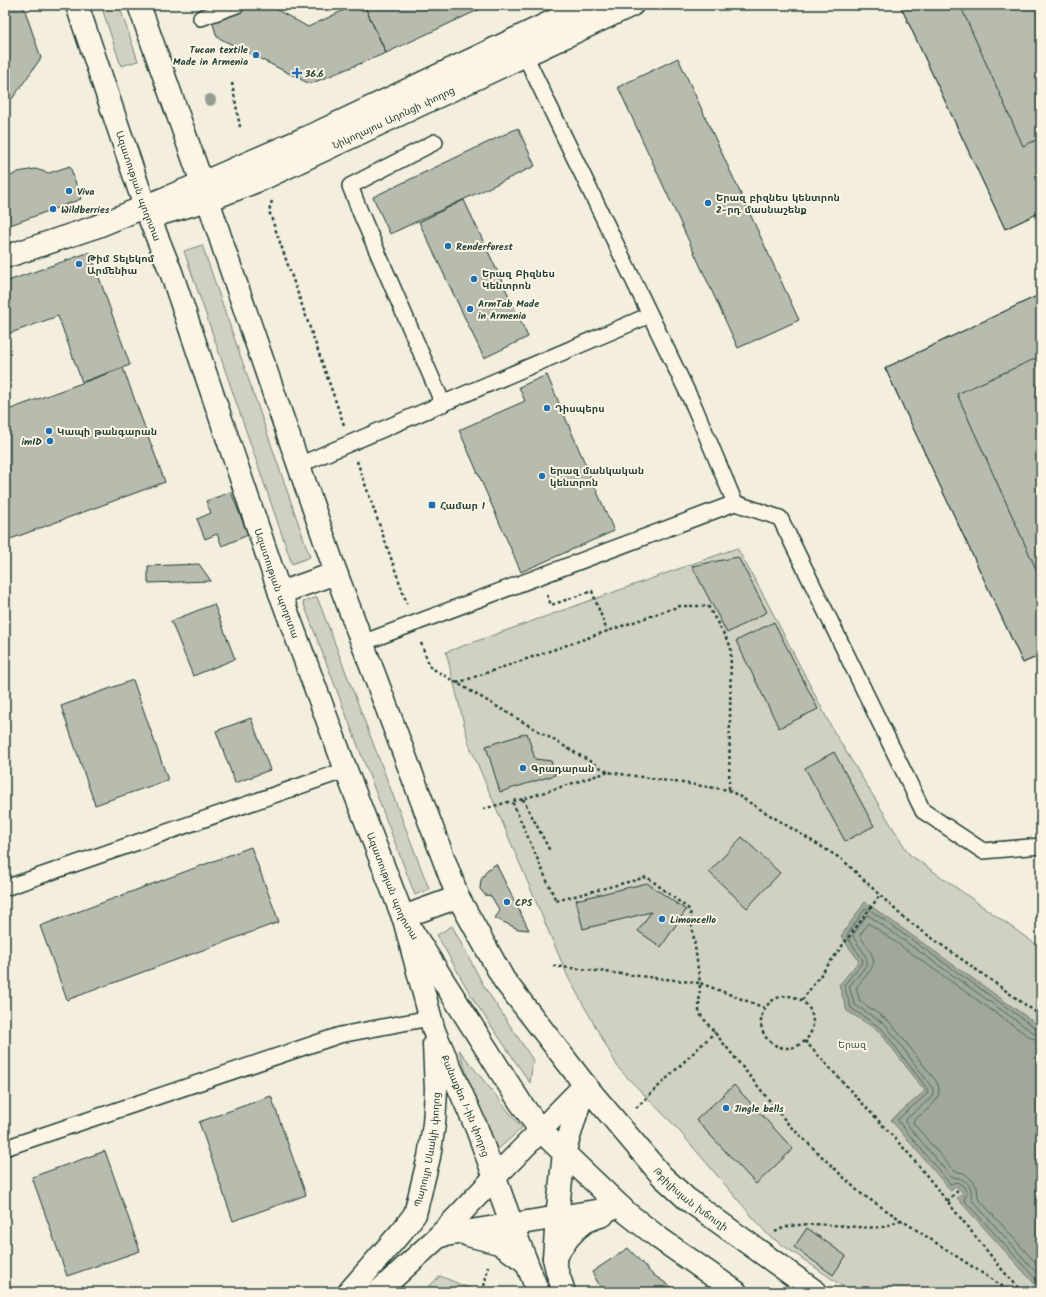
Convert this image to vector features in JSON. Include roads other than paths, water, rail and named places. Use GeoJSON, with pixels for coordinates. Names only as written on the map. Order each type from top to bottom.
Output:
{"type":"FeatureCollection","features":[{"type":"Feature","properties":{"kind":"main road","name":"Ազատության պողոտա"},"geometry":{"type":"LineString","coordinates":[[77,5],[147,212],[170,272],[280,593],[403,917],[516,1096],[541,1131]]}},
{"type":"Feature","properties":{"kind":"main road"},"geometry":{"type":"LineString","coordinates":[[139,5],[205,191],[336,573],[458,897],[504,980],[585,1085]]}},
{"type":"Feature","properties":{"kind":"main road","name":"Նիկողայոս Ադոնցի փողոց"},"geometry":{"type":"LineString","coordinates":[[521,48],[587,5]]}},
{"type":"Feature","properties":{"kind":"main road","name":"Նիկողայոս Ադոնցի փողոց"},"geometry":{"type":"LineString","coordinates":[[5,257],[98,226],[147,212],[205,191],[262,179],[521,48],[632,5]]}},
{"type":"Feature","properties":{"kind":"main road"},"geometry":{"type":"LineString","coordinates":[[280,593],[336,573]]}},
{"type":"Feature","properties":{"kind":"main road"},"geometry":{"type":"LineString","coordinates":[[403,917],[458,897]]}},
{"type":"Feature","properties":{"kind":"main road","name":"Քանաքեռ 1-ին փողոց"},"geometry":{"type":"LineString","coordinates":[[403,917],[432,1024],[477,1129],[494,1178],[538,1292]]}},
{"type":"Feature","properties":{"kind":"main road","name":"Պարույր Սևակի փողոց"},"geometry":{"type":"LineString","coordinates":[[349,1292],[415,1214],[429,1157],[434,1124],[436,1090],[432,1024]]}},
{"type":"Feature","properties":{"kind":"main road"},"geometry":{"type":"LineString","coordinates":[[378,1292],[449,1234],[494,1178],[585,1085]]}},
{"type":"Feature","properties":{"kind":"main road"},"geometry":{"type":"LineString","coordinates":[[564,1292],[554,1258],[557,1217],[564,1153],[585,1085]]}},
{"type":"Feature","properties":{"kind":"main road","name":"Թբիլիսյան խճուղի"},"geometry":{"type":"LineString","coordinates":[[585,1085],[662,1176],[687,1199],[816,1292]]}},
{"type":"Feature","properties":{"kind":"main road"},"geometry":{"type":"LineString","coordinates":[[541,1131],[622,1207],[659,1238],[736,1292]]}},
{"type":"Feature","properties":{"kind":"main road"},"geometry":{"type":"LineString","coordinates":[[449,1234],[622,1207]]}},
{"type":"Feature","properties":{"kind":"main road"},"geometry":{"type":"LineString","coordinates":[[554,1258],[564,1244],[585,1222],[622,1207]]}},
{"type":"Feature","properties":{"kind":"main road"},"geometry":{"type":"LineString","coordinates":[[449,1234],[500,1243],[526,1262]]}},
{"type":"Feature","properties":{"kind":"lane"},"geometry":{"type":"LineString","coordinates":[[201,18],[236,5]]}},
{"type":"Feature","properties":{"kind":"lane"},"geometry":{"type":"LineString","coordinates":[[521,48],[694,406],[736,503]]}},
{"type":"Feature","properties":{"kind":"lane"},"geometry":{"type":"LineString","coordinates":[[435,142],[350,186],[360,214],[443,404]]}},
{"type":"Feature","properties":{"kind":"lane"},"geometry":{"type":"LineString","coordinates":[[299,466],[650,315]]}},
{"type":"Feature","properties":{"kind":"lane"},"geometry":{"type":"LineString","coordinates":[[362,643],[736,503],[780,518],[923,811],[983,851],[1041,846]]}},
{"type":"Feature","properties":{"kind":"lane"},"geometry":{"type":"LineString","coordinates":[[5,888],[346,770]]}},
{"type":"Feature","properties":{"kind":"lane"},"geometry":{"type":"LineString","coordinates":[[5,1148],[340,1035],[432,1024]]}},
{"type":"Feature","properties":{"kind":"water"},"geometry":{"type":"Polygon","coordinates":[[[865,902],[1041,1027],[1041,1291],[957,1198],[963,1193],[956,1186],[951,1191],[891,1120],[925,1091],[879,1031],[847,1011],[839,985],[859,961],[841,936],[865,902]]]}},
{"type":"Feature","properties":{"kind":"place","name":"Tucan textile Made in Armenia"},"geometry":{"type":"Point","coordinates":[256,55]}},
{"type":"Feature","properties":{"kind":"place","name":"36.6"},"geometry":{"type":"Point","coordinates":[297,73]}},
{"type":"Feature","properties":{"kind":"place","name":"Viva"},"geometry":{"type":"Point","coordinates":[69,191]}},
{"type":"Feature","properties":{"kind":"place","name":"Երազ բիզնես կենտրոն 2-րդ մասնաշենք"},"geometry":{"type":"Point","coordinates":[708,203]}},
{"type":"Feature","properties":{"kind":"place","name":"Wildberries"},"geometry":{"type":"Point","coordinates":[53,209]}},
{"type":"Feature","properties":{"kind":"place","name":"Renderforest"},"geometry":{"type":"Point","coordinates":[448,246]}},
{"type":"Feature","properties":{"kind":"place","name":"Թիմ Տելեկոմ Արմենիա"},"geometry":{"type":"Point","coordinates":[79,264]}},
{"type":"Feature","properties":{"kind":"place","name":"Երազ Բիզնես Կենտրոն"},"geometry":{"type":"Point","coordinates":[474,279]}},
{"type":"Feature","properties":{"kind":"place","name":"ArmTab Made in Armenia"},"geometry":{"type":"Point","coordinates":[470,309]}},
{"type":"Feature","properties":{"kind":"place","name":"Դիսպերս"},"geometry":{"type":"Point","coordinates":[547,408]}},
{"type":"Feature","properties":{"kind":"place","name":"Կապի թանգարան"},"geometry":{"type":"Point","coordinates":[49,431]}},
{"type":"Feature","properties":{"kind":"place","name":"imID"},"geometry":{"type":"Point","coordinates":[50,441]}},
{"type":"Feature","properties":{"kind":"place","name":"երազ մանկական կենտրոն"},"geometry":{"type":"Point","coordinates":[542,476]}},
{"type":"Feature","properties":{"kind":"place","name":"Համար 1"},"geometry":{"type":"Point","coordinates":[432,505]}},
{"type":"Feature","properties":{"kind":"place","name":"Գրադարան"},"geometry":{"type":"Point","coordinates":[523,768]}},
{"type":"Feature","properties":{"kind":"place","name":"CPS"},"geometry":{"type":"Point","coordinates":[507,902]}},
{"type":"Feature","properties":{"kind":"place","name":"Limoncello"},"geometry":{"type":"Point","coordinates":[662,919]}},
{"type":"Feature","properties":{"kind":"place","name":"Jingle bells"},"geometry":{"type":"Point","coordinates":[726,1108]}},
{"type":"Feature","properties":{"kind":"park label","name":"Երազ"},"geometry":{"type":"Point","coordinates":[852,1044]}}]}
